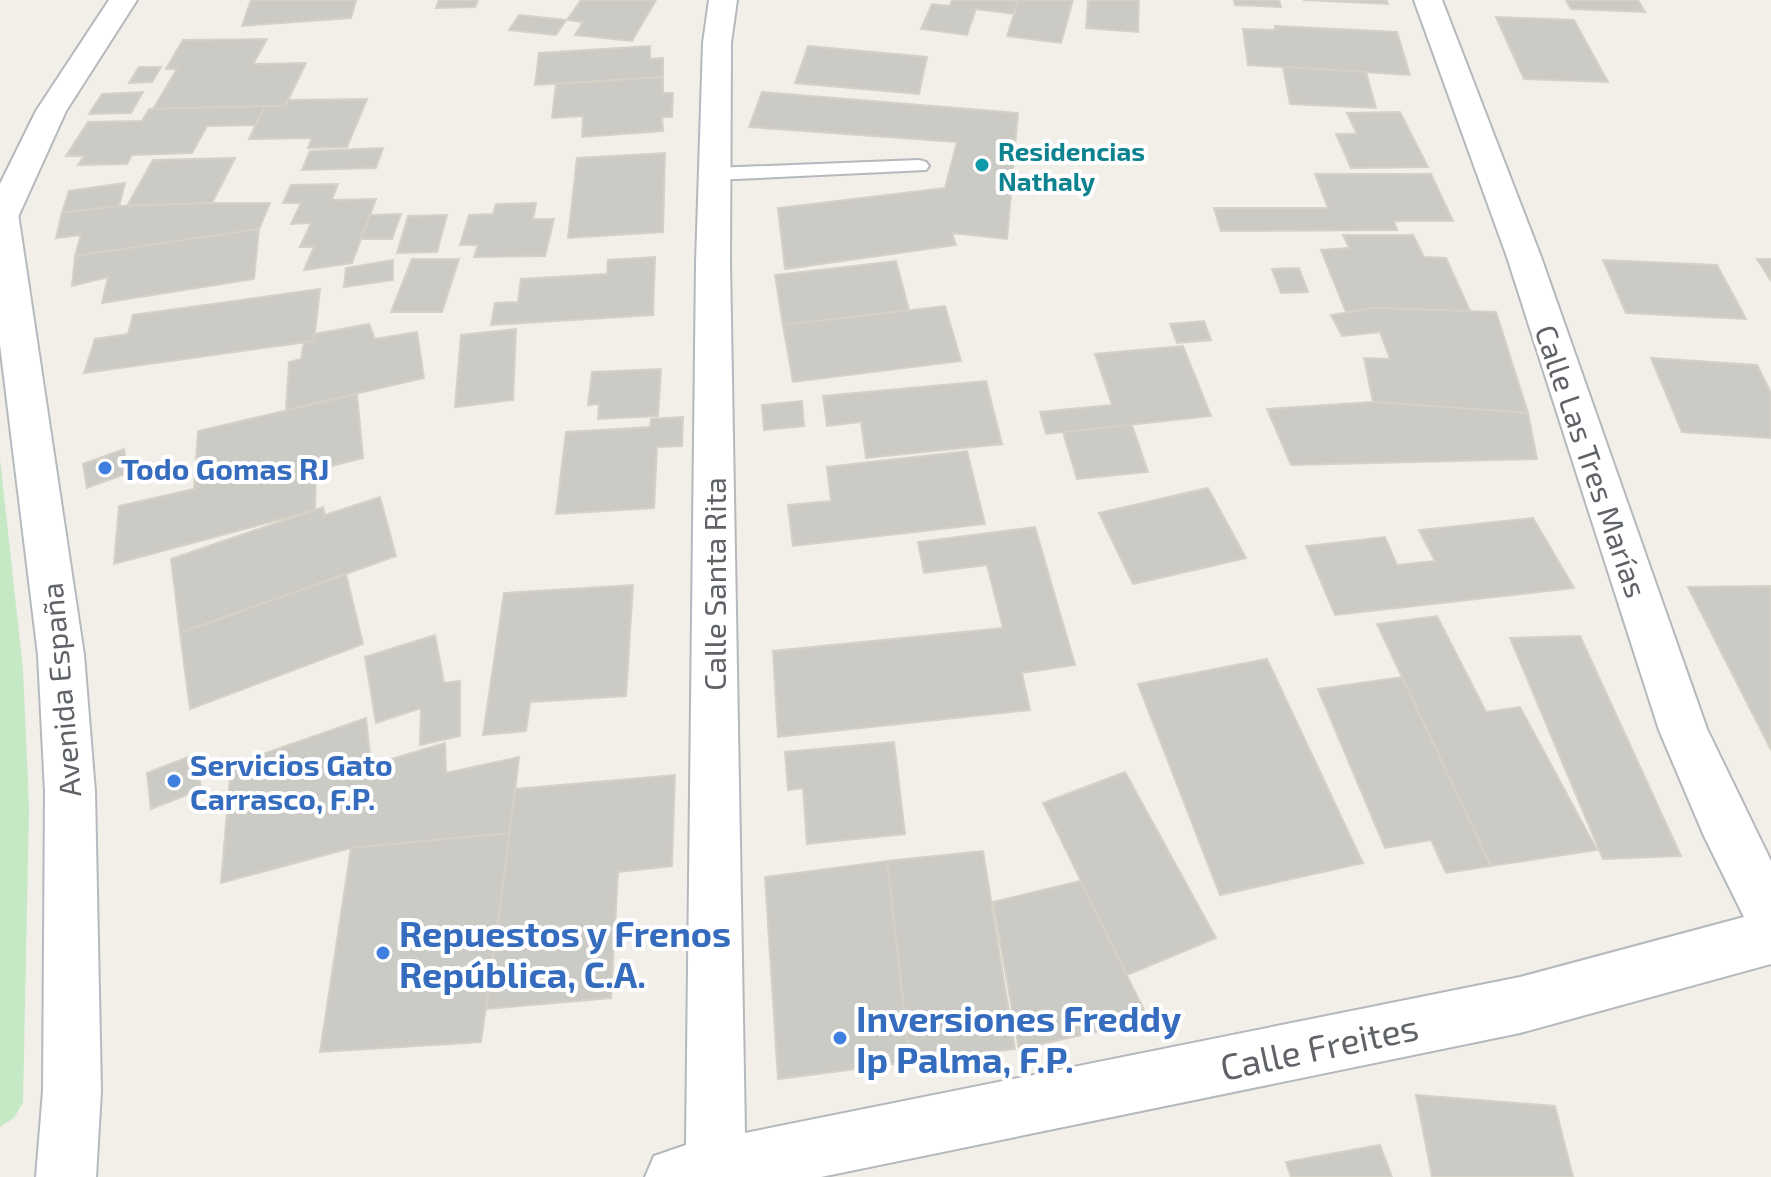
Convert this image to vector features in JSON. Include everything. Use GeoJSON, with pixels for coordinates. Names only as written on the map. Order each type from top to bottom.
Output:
{"type":"FeatureCollection","features":[{"type":"Feature","properties":{"kind":"street"},"geometry":{"type":"LineString","coordinates":[[1,212],[51,111],[123,0]]}},
{"type":"Feature","properties":{"kind":"street","name":"Calle Santa Rita"},"geometry":{"type":"LineString","coordinates":[[696,1173],[717,43],[723,0]]}},
{"type":"Feature","properties":{"kind":"street","name":"Calle Las Tres Marías"},"geometry":{"type":"LineString","coordinates":[[1428,0],[1524,257],[1683,730],[1722,819],[1771,916]]}},
{"type":"Feature","properties":{"kind":"street","name":"Avenida España"},"geometry":{"type":"LineString","coordinates":[[1,212],[61,655],[70,808],[72,1091],[66,1177]]}},
{"type":"Feature","properties":{"kind":"street","name":"Calle Freites"},"geometry":{"type":"LineString","coordinates":[[696,1173],[1520,1005],[1771,937]]}},
{"type":"Feature","properties":{"kind":"lane"},"geometry":{"type":"LineString","coordinates":[[714,174],[919,166]]}},
{"type":"Feature","properties":{"kind":"green space"},"geometry":{"type":"Polygon","coordinates":[[[0,459],[23,670],[29,807],[23,1102],[14,1118],[0,1127],[0,459]]]}},
{"type":"Feature","properties":{"kind":"building"},"geometry":{"type":"Polygon","coordinates":[[[251,0],[356,0],[351,18],[242,26],[251,0]]]}},
{"type":"Feature","properties":{"kind":"building"},"geometry":{"type":"Polygon","coordinates":[[[439,0],[478,0],[475,7],[436,8],[439,0]]]}},
{"type":"Feature","properties":{"kind":"building"},"geometry":{"type":"Polygon","coordinates":[[[581,0],[656,0],[632,41],[575,35],[583,22],[567,20],[581,0]]]}},
{"type":"Feature","properties":{"kind":"building"},"geometry":{"type":"Polygon","coordinates":[[[952,0],[1019,0],[1014,14],[976,9],[967,35],[921,29],[932,4],[950,6],[952,0]]]}},
{"type":"Feature","properties":{"kind":"building"},"geometry":{"type":"Polygon","coordinates":[[[1019,0],[1073,0],[1061,43],[1007,36],[1019,0]]]}},
{"type":"Feature","properties":{"kind":"building"},"geometry":{"type":"Polygon","coordinates":[[[1088,0],[1139,0],[1138,32],[1086,28],[1088,0]]]}},
{"type":"Feature","properties":{"kind":"building"},"geometry":{"type":"Polygon","coordinates":[[[1234,0],[1279,0],[1281,7],[1235,5],[1234,0]]]}},
{"type":"Feature","properties":{"kind":"building"},"geometry":{"type":"Polygon","coordinates":[[[1303,0],[1386,0],[1388,4],[1303,0]]]}},
{"type":"Feature","properties":{"kind":"building"},"geometry":{"type":"Polygon","coordinates":[[[1566,0],[1638,0],[1645,12],[1571,9],[1566,0]]]}},
{"type":"Feature","properties":{"kind":"building"},"geometry":{"type":"Polygon","coordinates":[[[519,15],[566,20],[556,35],[509,30],[519,15]]]}},
{"type":"Feature","properties":{"kind":"building"},"geometry":{"type":"Polygon","coordinates":[[[1496,17],[1574,20],[1608,82],[1524,79],[1496,17]]]}},
{"type":"Feature","properties":{"kind":"building"},"geometry":{"type":"Polygon","coordinates":[[[1275,26],[1397,32],[1410,75],[1248,65],[1243,29],[1275,30],[1275,26]]]}},
{"type":"Feature","properties":{"kind":"building"},"geometry":{"type":"Polygon","coordinates":[[[267,39],[253,64],[306,63],[285,106],[153,109],[177,69],[166,69],[183,40],[267,39]]]}},
{"type":"Feature","properties":{"kind":"building"},"geometry":{"type":"Polygon","coordinates":[[[650,46],[650,59],[663,58],[663,77],[535,85],[539,53],[650,46]]]}},
{"type":"Feature","properties":{"kind":"building"},"geometry":{"type":"Polygon","coordinates":[[[808,46],[927,57],[919,94],[795,83],[808,46]]]}},
{"type":"Feature","properties":{"kind":"building"},"geometry":{"type":"Polygon","coordinates":[[[139,67],[161,67],[152,82],[129,83],[139,67]]]}},
{"type":"Feature","properties":{"kind":"building"},"geometry":{"type":"Polygon","coordinates":[[[1283,67],[1366,72],[1376,108],[1290,104],[1283,67]]]}},
{"type":"Feature","properties":{"kind":"building"},"geometry":{"type":"Polygon","coordinates":[[[663,77],[663,93],[673,93],[672,117],[662,117],[663,131],[582,137],[583,116],[552,118],[556,84],[663,77]]]}},
{"type":"Feature","properties":{"kind":"building"},"geometry":{"type":"Polygon","coordinates":[[[143,92],[131,113],[89,114],[102,94],[143,92]]]}},
{"type":"Feature","properties":{"kind":"building","name":"Residencias Nathaly"},"geometry":{"type":"Polygon","coordinates":[[[762,92],[1018,113],[1007,239],[952,233],[956,245],[785,269],[778,208],[945,188],[957,142],[749,127],[762,92]]]}},
{"type":"Feature","properties":{"kind":"building"},"geometry":{"type":"Polygon","coordinates":[[[367,99],[347,147],[308,148],[312,138],[249,139],[265,106],[285,106],[288,100],[367,99]]]}},
{"type":"Feature","properties":{"kind":"building"},"geometry":{"type":"Polygon","coordinates":[[[265,106],[256,125],[207,126],[192,153],[132,155],[127,164],[78,165],[84,156],[66,156],[88,122],[142,121],[149,109],[265,106]]]}},
{"type":"Feature","properties":{"kind":"building"},"geometry":{"type":"Polygon","coordinates":[[[1400,112],[1428,167],[1351,168],[1336,134],[1357,134],[1347,113],[1400,112]]]}},
{"type":"Feature","properties":{"kind":"building"},"geometry":{"type":"Polygon","coordinates":[[[383,148],[376,168],[302,170],[310,151],[383,148]]]}},
{"type":"Feature","properties":{"kind":"building"},"geometry":{"type":"Polygon","coordinates":[[[665,153],[663,232],[568,238],[577,158],[665,153]]]}},
{"type":"Feature","properties":{"kind":"building"},"geometry":{"type":"Polygon","coordinates":[[[235,158],[212,203],[127,206],[153,160],[235,158]]]}},
{"type":"Feature","properties":{"kind":"building"},"geometry":{"type":"Polygon","coordinates":[[[1315,174],[1431,174],[1453,221],[1394,221],[1397,230],[1221,231],[1214,208],[1328,208],[1315,174]]]}},
{"type":"Feature","properties":{"kind":"building"},"geometry":{"type":"Polygon","coordinates":[[[125,183],[119,206],[62,213],[69,191],[125,183]]]}},
{"type":"Feature","properties":{"kind":"building"},"geometry":{"type":"Polygon","coordinates":[[[338,184],[332,200],[376,199],[352,263],[304,270],[314,247],[300,247],[311,223],[291,224],[301,203],[283,203],[291,185],[338,184]]]}},
{"type":"Feature","properties":{"kind":"building"},"geometry":{"type":"Polygon","coordinates":[[[270,203],[259,229],[75,256],[81,235],[56,238],[62,213],[119,206],[270,203]]]}},
{"type":"Feature","properties":{"kind":"building"},"geometry":{"type":"Polygon","coordinates":[[[536,203],[533,219],[554,219],[545,256],[474,257],[478,245],[460,245],[469,215],[493,214],[496,204],[536,203]]]}},
{"type":"Feature","properties":{"kind":"building"},"geometry":{"type":"Polygon","coordinates":[[[401,214],[392,239],[361,239],[370,215],[401,214]]]}},
{"type":"Feature","properties":{"kind":"building"},"geometry":{"type":"Polygon","coordinates":[[[447,215],[437,252],[397,253],[408,216],[447,215]]]}},
{"type":"Feature","properties":{"kind":"building"},"geometry":{"type":"Polygon","coordinates":[[[259,229],[254,279],[102,303],[108,277],[72,286],[75,256],[259,229]]]}},
{"type":"Feature","properties":{"kind":"building"},"geometry":{"type":"Polygon","coordinates":[[[1343,235],[1413,235],[1424,257],[1446,258],[1470,311],[1374,308],[1346,312],[1321,250],[1349,248],[1343,235]]]}},
{"type":"Feature","properties":{"kind":"building"},"geometry":{"type":"Polygon","coordinates":[[[655,257],[653,315],[491,325],[495,303],[518,302],[521,279],[607,274],[608,260],[655,257]]]}},
{"type":"Feature","properties":{"kind":"building"},"geometry":{"type":"Polygon","coordinates":[[[412,259],[459,259],[442,312],[391,312],[412,259]]]}},
{"type":"Feature","properties":{"kind":"building"},"geometry":{"type":"Polygon","coordinates":[[[1757,259],[1771,259],[1771,281],[1757,259]]]}},
{"type":"Feature","properties":{"kind":"building"},"geometry":{"type":"Polygon","coordinates":[[[393,260],[393,280],[344,287],[346,268],[393,260]]]}},
{"type":"Feature","properties":{"kind":"building"},"geometry":{"type":"Polygon","coordinates":[[[1603,260],[1717,265],[1746,319],[1626,313],[1603,260]]]}},
{"type":"Feature","properties":{"kind":"building"},"geometry":{"type":"Polygon","coordinates":[[[896,261],[909,310],[783,325],[775,275],[896,261]]]}},
{"type":"Feature","properties":{"kind":"building"},"geometry":{"type":"Polygon","coordinates":[[[1299,268],[1308,292],[1281,293],[1272,269],[1299,268]]]}},
{"type":"Feature","properties":{"kind":"building"},"geometry":{"type":"Polygon","coordinates":[[[320,289],[314,341],[84,373],[95,339],[128,334],[133,315],[320,289]]]}},
{"type":"Feature","properties":{"kind":"building"},"geometry":{"type":"Polygon","coordinates":[[[945,306],[961,361],[793,382],[783,325],[945,306]]]}},
{"type":"Feature","properties":{"kind":"building"},"geometry":{"type":"Polygon","coordinates":[[[1374,308],[1496,312],[1528,413],[1373,402],[1364,358],[1390,359],[1380,332],[1342,336],[1331,315],[1374,308]]]}},
{"type":"Feature","properties":{"kind":"building"},"geometry":{"type":"Polygon","coordinates":[[[1204,321],[1211,340],[1177,343],[1170,324],[1204,321]]]}},
{"type":"Feature","properties":{"kind":"building"},"geometry":{"type":"Polygon","coordinates":[[[369,324],[375,339],[417,332],[424,378],[286,410],[289,362],[301,359],[304,342],[314,341],[314,334],[369,324]]]}},
{"type":"Feature","properties":{"kind":"building"},"geometry":{"type":"Polygon","coordinates":[[[516,329],[513,400],[455,407],[461,335],[516,329]]]}},
{"type":"Feature","properties":{"kind":"building"},"geometry":{"type":"Polygon","coordinates":[[[1183,346],[1211,416],[1046,434],[1040,412],[1112,405],[1095,354],[1183,346]]]}},
{"type":"Feature","properties":{"kind":"building"},"geometry":{"type":"Polygon","coordinates":[[[1651,358],[1757,365],[1771,393],[1771,438],[1682,432],[1651,358]]]}},
{"type":"Feature","properties":{"kind":"building"},"geometry":{"type":"Polygon","coordinates":[[[661,369],[658,416],[598,419],[599,404],[588,405],[592,372],[661,369]]]}},
{"type":"Feature","properties":{"kind":"building"},"geometry":{"type":"Polygon","coordinates":[[[986,381],[1002,444],[866,458],[861,422],[827,426],[823,396],[986,381]]]}},
{"type":"Feature","properties":{"kind":"building"},"geometry":{"type":"Polygon","coordinates":[[[357,394],[363,458],[316,470],[315,510],[114,564],[119,506],[194,489],[198,431],[357,394]]]}},
{"type":"Feature","properties":{"kind":"building"},"geometry":{"type":"Polygon","coordinates":[[[802,401],[804,426],[764,430],[762,405],[802,401]]]}},
{"type":"Feature","properties":{"kind":"building"},"geometry":{"type":"Polygon","coordinates":[[[1373,402],[1528,413],[1537,459],[1291,465],[1267,409],[1373,402]]]}},
{"type":"Feature","properties":{"kind":"building"},"geometry":{"type":"Polygon","coordinates":[[[683,417],[682,446],[657,447],[654,508],[556,514],[566,432],[650,427],[651,419],[683,417]]]}},
{"type":"Feature","properties":{"kind":"building"},"geometry":{"type":"Polygon","coordinates":[[[1132,425],[1148,472],[1077,479],[1063,432],[1132,425]]]}},
{"type":"Feature","properties":{"kind":"building","name":"Todo Gomas RJ"},"geometry":{"type":"Polygon","coordinates":[[[124,449],[128,473],[87,488],[83,464],[124,449]]]}},
{"type":"Feature","properties":{"kind":"building"},"geometry":{"type":"Polygon","coordinates":[[[967,451],[985,524],[793,546],[788,505],[831,501],[827,467],[967,451]]]}},
{"type":"Feature","properties":{"kind":"building"},"geometry":{"type":"Polygon","coordinates":[[[1208,488],[1246,558],[1133,584],[1099,513],[1208,488]]]}},
{"type":"Feature","properties":{"kind":"building"},"geometry":{"type":"Polygon","coordinates":[[[380,497],[396,556],[180,633],[171,559],[323,507],[325,515],[380,497]]]}},
{"type":"Feature","properties":{"kind":"building"},"geometry":{"type":"Polygon","coordinates":[[[1533,518],[1574,588],[1335,615],[1306,546],[1385,537],[1397,565],[1435,561],[1419,530],[1533,518]]]}},
{"type":"Feature","properties":{"kind":"building"},"geometry":{"type":"Polygon","coordinates":[[[1035,527],[1075,665],[1022,673],[1030,710],[778,737],[773,651],[1003,628],[987,565],[924,573],[918,542],[1035,527]]]}},
{"type":"Feature","properties":{"kind":"building"},"geometry":{"type":"Polygon","coordinates":[[[346,574],[363,644],[190,709],[180,633],[346,574]]]}},
{"type":"Feature","properties":{"kind":"building"},"geometry":{"type":"Polygon","coordinates":[[[633,585],[626,696],[530,702],[526,731],[483,735],[504,593],[633,585]]]}},
{"type":"Feature","properties":{"kind":"building"},"geometry":{"type":"Polygon","coordinates":[[[1771,586],[1771,750],[1688,587],[1771,586]]]}},
{"type":"Feature","properties":{"kind":"building"},"geometry":{"type":"Polygon","coordinates":[[[1437,616],[1486,712],[1520,707],[1597,850],[1491,866],[1377,624],[1437,616]]]}},
{"type":"Feature","properties":{"kind":"building"},"geometry":{"type":"Polygon","coordinates":[[[435,635],[444,683],[460,681],[460,736],[420,745],[421,708],[376,723],[365,657],[435,635]]]}},
{"type":"Feature","properties":{"kind":"building"},"geometry":{"type":"Polygon","coordinates":[[[1580,636],[1681,856],[1603,859],[1510,638],[1580,636]]]}},
{"type":"Feature","properties":{"kind":"building"},"geometry":{"type":"Polygon","coordinates":[[[1267,659],[1363,863],[1220,895],[1138,684],[1267,659]]]}},
{"type":"Feature","properties":{"kind":"building"},"geometry":{"type":"Polygon","coordinates":[[[1402,677],[1491,866],[1446,873],[1431,840],[1385,848],[1318,689],[1402,677]]]}},
{"type":"Feature","properties":{"kind":"building"},"geometry":{"type":"Polygon","coordinates":[[[366,718],[371,765],[445,743],[446,773],[519,757],[510,833],[351,848],[221,883],[231,765],[366,718]]]}},
{"type":"Feature","properties":{"kind":"building"},"geometry":{"type":"Polygon","coordinates":[[[894,742],[905,834],[807,844],[803,788],[788,790],[785,752],[894,742]]]}},
{"type":"Feature","properties":{"kind":"building","name":"Servicios Gato Carrasco, F.P."},"geometry":{"type":"Polygon","coordinates":[[[196,754],[201,789],[151,809],[147,773],[196,754]]]}},
{"type":"Feature","properties":{"kind":"building"},"geometry":{"type":"Polygon","coordinates":[[[1125,772],[1216,938],[1127,975],[1043,803],[1125,772]]]}},
{"type":"Feature","properties":{"kind":"building"},"geometry":{"type":"Polygon","coordinates":[[[675,775],[672,866],[618,872],[611,998],[486,1009],[515,789],[675,775]]]}},
{"type":"Feature","properties":{"kind":"building"},"geometry":{"type":"Polygon","coordinates":[[[510,833],[481,1042],[320,1052],[351,848],[510,833]]]}},
{"type":"Feature","properties":{"kind":"building"},"geometry":{"type":"Polygon","coordinates":[[[983,851],[1015,1049],[910,1062],[887,861],[983,851]]]}},
{"type":"Feature","properties":{"kind":"building"},"geometry":{"type":"Polygon","coordinates":[[[887,861],[910,1062],[778,1079],[765,877],[887,861]]]}},
{"type":"Feature","properties":{"kind":"building"},"geometry":{"type":"Polygon","coordinates":[[[1080,881],[1149,1020],[1019,1049],[993,902],[1080,881]]]}},
{"type":"Feature","properties":{"kind":"building"},"geometry":{"type":"Polygon","coordinates":[[[1416,1095],[1555,1106],[1573,1177],[1432,1177],[1416,1095]]]}},
{"type":"Feature","properties":{"kind":"building"},"geometry":{"type":"Polygon","coordinates":[[[1380,1145],[1392,1177],[1291,1177],[1286,1162],[1380,1145]]]}},
{"type":"Feature","properties":{"kind":"place","name":"Residencias Nathaly"},"geometry":{"type":"Point","coordinates":[982,165]}},
{"type":"Feature","properties":{"kind":"place","name":"Todo Gomas RJ"},"geometry":{"type":"Point","coordinates":[105,468]}},
{"type":"Feature","properties":{"kind":"place","name":"Servicios Gato Carrasco, F.P."},"geometry":{"type":"Point","coordinates":[174,781]}},
{"type":"Feature","properties":{"kind":"place","name":"Repuestos y Frenos República, C.A."},"geometry":{"type":"Point","coordinates":[383,953]}},
{"type":"Feature","properties":{"kind":"place","name":"Inversiones Freddy Ip Palma, F.P."},"geometry":{"type":"Point","coordinates":[840,1038]}}]}
